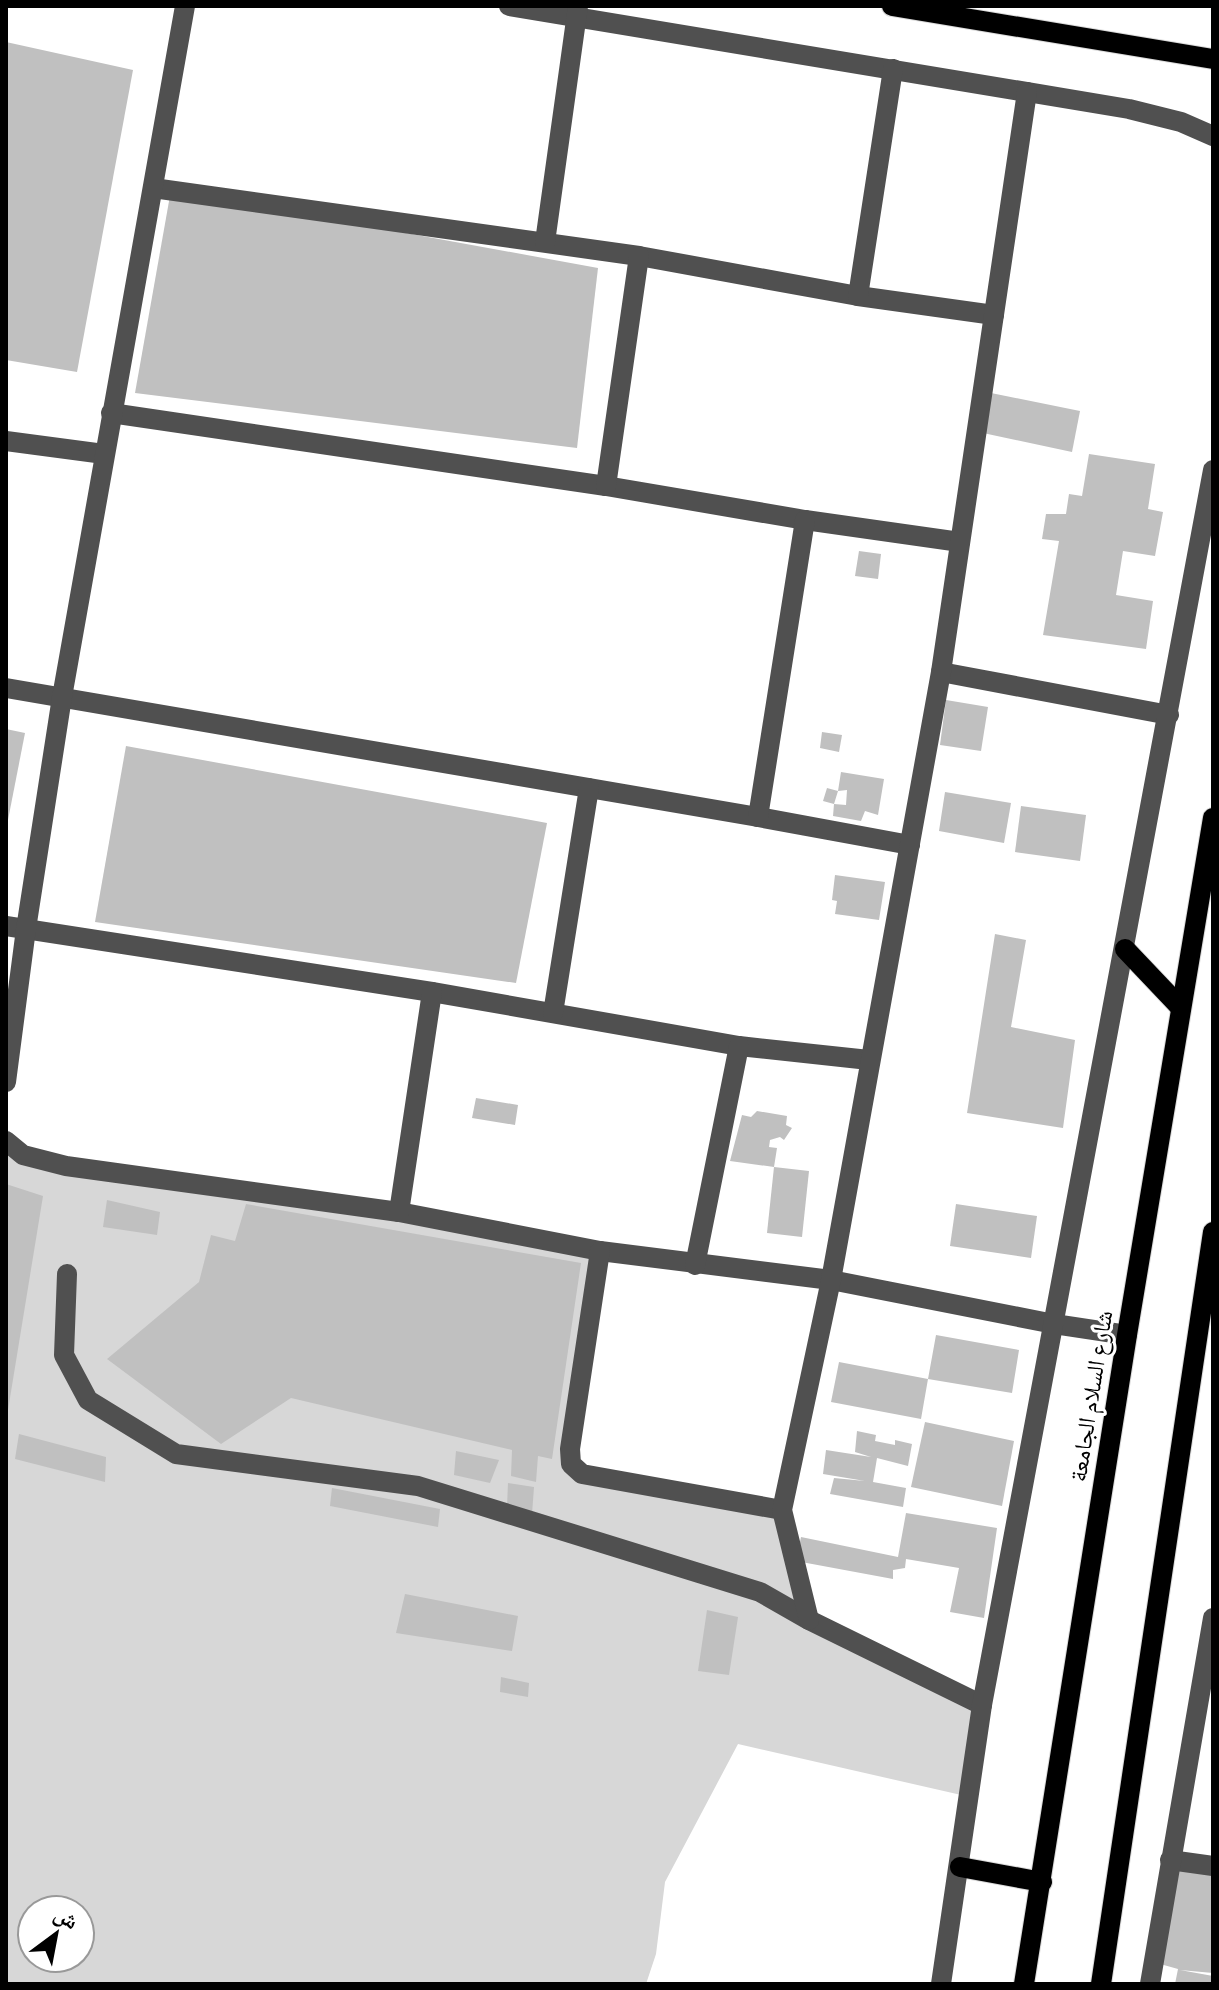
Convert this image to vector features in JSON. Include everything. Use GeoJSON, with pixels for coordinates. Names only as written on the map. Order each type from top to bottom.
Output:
{"type":"FeatureCollection","features":[{"type":"Feature","properties":{"kind":"main road"},"geometry":{"type":"LineString","coordinates":[[892,6],[1213,59]]}},
{"type":"Feature","properties":{"kind":"main road","name":"شارع السلام الجامعة"},"geometry":{"type":"LineString","coordinates":[[1024,1984],[1213,818]]}},
{"type":"Feature","properties":{"kind":"main road"},"geometry":{"type":"LineString","coordinates":[[1125,949],[1181,1008]]}},
{"type":"Feature","properties":{"kind":"main road"},"geometry":{"type":"LineString","coordinates":[[1101,1984],[1213,1232]]}},
{"type":"Feature","properties":{"kind":"main road"},"geometry":{"type":"LineString","coordinates":[[960,1867],[1042,1882]]}},
{"type":"Feature","properties":{"kind":"street"},"geometry":{"type":"LineString","coordinates":[[6,1082],[16,928],[62,697],[185,6]]}},
{"type":"Feature","properties":{"kind":"street"},"geometry":{"type":"LineString","coordinates":[[509,6],[578,12],[1129,109],[1181,122],[1213,136]]}},
{"type":"Feature","properties":{"kind":"street"},"geometry":{"type":"LineString","coordinates":[[545,242],[578,12]]}},
{"type":"Feature","properties":{"kind":"street"},"geometry":{"type":"LineString","coordinates":[[858,296],[893,69]]}},
{"type":"Feature","properties":{"kind":"street"},"geometry":{"type":"LineString","coordinates":[[809,1620],[782,1510],[831,1280],[941,672],[1027,92]]}},
{"type":"Feature","properties":{"kind":"street"},"geometry":{"type":"LineString","coordinates":[[153,188],[639,256],[858,296],[994,315]]}},
{"type":"Feature","properties":{"kind":"street"},"geometry":{"type":"LineString","coordinates":[[606,486],[639,256]]}},
{"type":"Feature","properties":{"kind":"street"},"geometry":{"type":"LineString","coordinates":[[111,413],[960,542]]}},
{"type":"Feature","properties":{"kind":"street"},"geometry":{"type":"LineString","coordinates":[[6,441],[104,454]]}},
{"type":"Feature","properties":{"kind":"street"},"geometry":{"type":"LineString","coordinates":[[941,1984],[982,1705],[1213,470]]}},
{"type":"Feature","properties":{"kind":"street"},"geometry":{"type":"LineString","coordinates":[[758,817],[805,520]]}},
{"type":"Feature","properties":{"kind":"street"},"geometry":{"type":"LineString","coordinates":[[941,672],[1169,715]]}},
{"type":"Feature","properties":{"kind":"street"},"geometry":{"type":"LineString","coordinates":[[6,688],[910,845]]}},
{"type":"Feature","properties":{"kind":"street"},"geometry":{"type":"LineString","coordinates":[[553,1013],[589,788]]}},
{"type":"Feature","properties":{"kind":"street"},"geometry":{"type":"LineString","coordinates":[[16,928],[432,992],[739,1046],[869,1060]]}},
{"type":"Feature","properties":{"kind":"street"},"geometry":{"type":"LineString","coordinates":[[399,1212],[432,992]]}},
{"type":"Feature","properties":{"kind":"street"},"geometry":{"type":"LineString","coordinates":[[695,1265],[739,1046]]}},
{"type":"Feature","properties":{"kind":"street"},"geometry":{"type":"LineString","coordinates":[[6,1141],[23,1155],[66,1166],[399,1212],[600,1251],[831,1280],[1054,1324],[1127,1335]]}},
{"type":"Feature","properties":{"kind":"street"},"geometry":{"type":"LineString","coordinates":[[600,1251],[570,1449],[571,1464],[582,1474],[782,1510]]}},
{"type":"Feature","properties":{"kind":"street"},"geometry":{"type":"LineString","coordinates":[[67,1274],[64,1355],[88,1400],[176,1454],[418,1486],[760,1592],[809,1620],[982,1705]]}},
{"type":"Feature","properties":{"kind":"street"},"geometry":{"type":"LineString","coordinates":[[1150,1984],[1213,1618]]}},
{"type":"Feature","properties":{"kind":"street"},"geometry":{"type":"LineString","coordinates":[[1170,1860],[1213,1866]]}},
{"type":"Feature","properties":{"kind":"shaded area"},"geometry":{"type":"Polygon","coordinates":[[[6,1141],[23,1155],[600,1251],[571,1464],[782,1510],[810,1620],[982,1705],[970,1797],[738,1744],[665,1882],[656,1954],[646,1984],[6,1984],[6,1141]]]}},
{"type":"Feature","properties":{"kind":"building"},"geometry":{"type":"Polygon","coordinates":[[[6,42],[133,70],[77,372],[6,360],[6,42]]]}},
{"type":"Feature","properties":{"kind":"building"},"geometry":{"type":"Polygon","coordinates":[[[171,190],[598,268],[577,448],[135,393],[171,190]]]}},
{"type":"Feature","properties":{"kind":"building"},"geometry":{"type":"Polygon","coordinates":[[[991,393],[1080,411],[1072,452],[983,433],[991,393]]]}},
{"type":"Feature","properties":{"kind":"building"},"geometry":{"type":"Polygon","coordinates":[[[1089,454],[1155,464],[1148,509],[1163,512],[1155,556],[1123,551],[1116,595],[1153,601],[1146,649],[1043,635],[1059,541],[1042,539],[1046,514],[1066,514],[1069,494],[1082,496],[1089,454]]]}},
{"type":"Feature","properties":{"kind":"building"},"geometry":{"type":"Polygon","coordinates":[[[859,551],[881,554],[878,579],[855,576],[859,551]]]}},
{"type":"Feature","properties":{"kind":"building"},"geometry":{"type":"Polygon","coordinates":[[[946,700],[988,707],[981,751],[940,745],[946,700]]]}},
{"type":"Feature","properties":{"kind":"building"},"geometry":{"type":"Polygon","coordinates":[[[6,729],[25,733],[7,825],[6,825],[6,729]]]}},
{"type":"Feature","properties":{"kind":"building"},"geometry":{"type":"Polygon","coordinates":[[[822,732],[842,735],[839,752],[820,748],[822,732]]]}},
{"type":"Feature","properties":{"kind":"building"},"geometry":{"type":"Polygon","coordinates":[[[126,746],[547,823],[516,983],[95,922],[126,746]]]}},
{"type":"Feature","properties":{"kind":"building"},"geometry":{"type":"Polygon","coordinates":[[[841,772],[884,779],[878,815],[865,811],[861,821],[833,816],[834,804],[846,805],[847,790],[838,791],[841,772]]]}},
{"type":"Feature","properties":{"kind":"building"},"geometry":{"type":"Polygon","coordinates":[[[827,788],[838,791],[834,804],[823,801],[827,788]]]}},
{"type":"Feature","properties":{"kind":"building"},"geometry":{"type":"Polygon","coordinates":[[[945,792],[1011,803],[1004,843],[939,831],[945,792]]]}},
{"type":"Feature","properties":{"kind":"building"},"geometry":{"type":"Polygon","coordinates":[[[1021,806],[1086,815],[1080,861],[1015,852],[1021,806]]]}},
{"type":"Feature","properties":{"kind":"building"},"geometry":{"type":"Polygon","coordinates":[[[835,875],[885,882],[879,920],[835,914],[837,901],[832,900],[835,875]]]}},
{"type":"Feature","properties":{"kind":"building"},"geometry":{"type":"Polygon","coordinates":[[[995,934],[1026,940],[1011,1027],[1075,1040],[1063,1128],[967,1113],[995,934]]]}},
{"type":"Feature","properties":{"kind":"building"},"geometry":{"type":"Polygon","coordinates":[[[476,1098],[518,1105],[515,1125],[472,1118],[476,1098]]]}},
{"type":"Feature","properties":{"kind":"building"},"geometry":{"type":"Polygon","coordinates":[[[757,1111],[787,1116],[786,1125],[792,1128],[784,1140],[780,1137],[770,1140],[769,1147],[777,1148],[774,1167],[730,1161],[742,1115],[751,1117],[757,1111]]]}},
{"type":"Feature","properties":{"kind":"building"},"geometry":{"type":"Polygon","coordinates":[[[774,1167],[809,1171],[802,1237],[767,1233],[774,1167]]]}},
{"type":"Feature","properties":{"kind":"building"},"geometry":{"type":"Polygon","coordinates":[[[6,1184],[43,1196],[8,1410],[6,1410],[6,1184]]]}},
{"type":"Feature","properties":{"kind":"building"},"geometry":{"type":"Polygon","coordinates":[[[107,1200],[160,1212],[157,1235],[103,1227],[107,1200]]]}},
{"type":"Feature","properties":{"kind":"building"},"geometry":{"type":"Polygon","coordinates":[[[246,1204],[581,1263],[552,1459],[538,1456],[536,1482],[511,1476],[512,1450],[291,1398],[221,1444],[107,1359],[199,1282],[211,1235],[235,1241],[246,1204]]]}},
{"type":"Feature","properties":{"kind":"building"},"geometry":{"type":"Polygon","coordinates":[[[956,1204],[1037,1216],[1031,1258],[950,1246],[956,1204]]]}},
{"type":"Feature","properties":{"kind":"building"},"geometry":{"type":"Polygon","coordinates":[[[936,1335],[1019,1350],[1012,1393],[928,1379],[936,1335]]]}},
{"type":"Feature","properties":{"kind":"building"},"geometry":{"type":"Polygon","coordinates":[[[839,1362],[928,1379],[921,1419],[831,1402],[839,1362]]]}},
{"type":"Feature","properties":{"kind":"building"},"geometry":{"type":"Polygon","coordinates":[[[925,1422],[1014,1441],[1002,1506],[911,1487],[925,1422]]]}},
{"type":"Feature","properties":{"kind":"building"},"geometry":{"type":"Polygon","coordinates":[[[857,1431],[876,1435],[875,1441],[895,1445],[895,1440],[912,1444],[908,1466],[877,1458],[873,1482],[906,1488],[903,1507],[830,1494],[834,1478],[865,1481],[823,1474],[826,1450],[871,1457],[855,1452],[857,1431]]]}},
{"type":"Feature","properties":{"kind":"building"},"geometry":{"type":"Polygon","coordinates":[[[19,1434],[106,1457],[105,1482],[15,1459],[19,1434]]]}},
{"type":"Feature","properties":{"kind":"building"},"geometry":{"type":"Polygon","coordinates":[[[456,1451],[499,1460],[490,1483],[454,1475],[456,1451]]]}},
{"type":"Feature","properties":{"kind":"building"},"geometry":{"type":"Polygon","coordinates":[[[508,1483],[534,1487],[532,1514],[507,1507],[508,1483]]]}},
{"type":"Feature","properties":{"kind":"building"},"geometry":{"type":"Polygon","coordinates":[[[332,1488],[440,1509],[438,1527],[330,1506],[332,1488]]]}},
{"type":"Feature","properties":{"kind":"building"},"geometry":{"type":"Polygon","coordinates":[[[906,1513],[997,1528],[984,1618],[950,1612],[959,1568],[906,1559],[905,1568],[893,1570],[893,1579],[796,1561],[801,1537],[898,1557],[906,1513]]]}},
{"type":"Feature","properties":{"kind":"building"},"geometry":{"type":"Polygon","coordinates":[[[405,1594],[518,1616],[512,1651],[396,1633],[405,1594]]]}},
{"type":"Feature","properties":{"kind":"building"},"geometry":{"type":"Polygon","coordinates":[[[707,1610],[738,1617],[729,1675],[698,1671],[707,1610]]]}},
{"type":"Feature","properties":{"kind":"building"},"geometry":{"type":"Polygon","coordinates":[[[501,1677],[529,1683],[528,1697],[500,1692],[501,1677]]]}},
{"type":"Feature","properties":{"kind":"building"},"geometry":{"type":"Polygon","coordinates":[[[1170,1860],[1213,1866],[1213,1973],[1180,1970],[1213,1976],[1213,1984],[1175,1984],[1178,1969],[1153,1962],[1170,1860]]]}}]}
